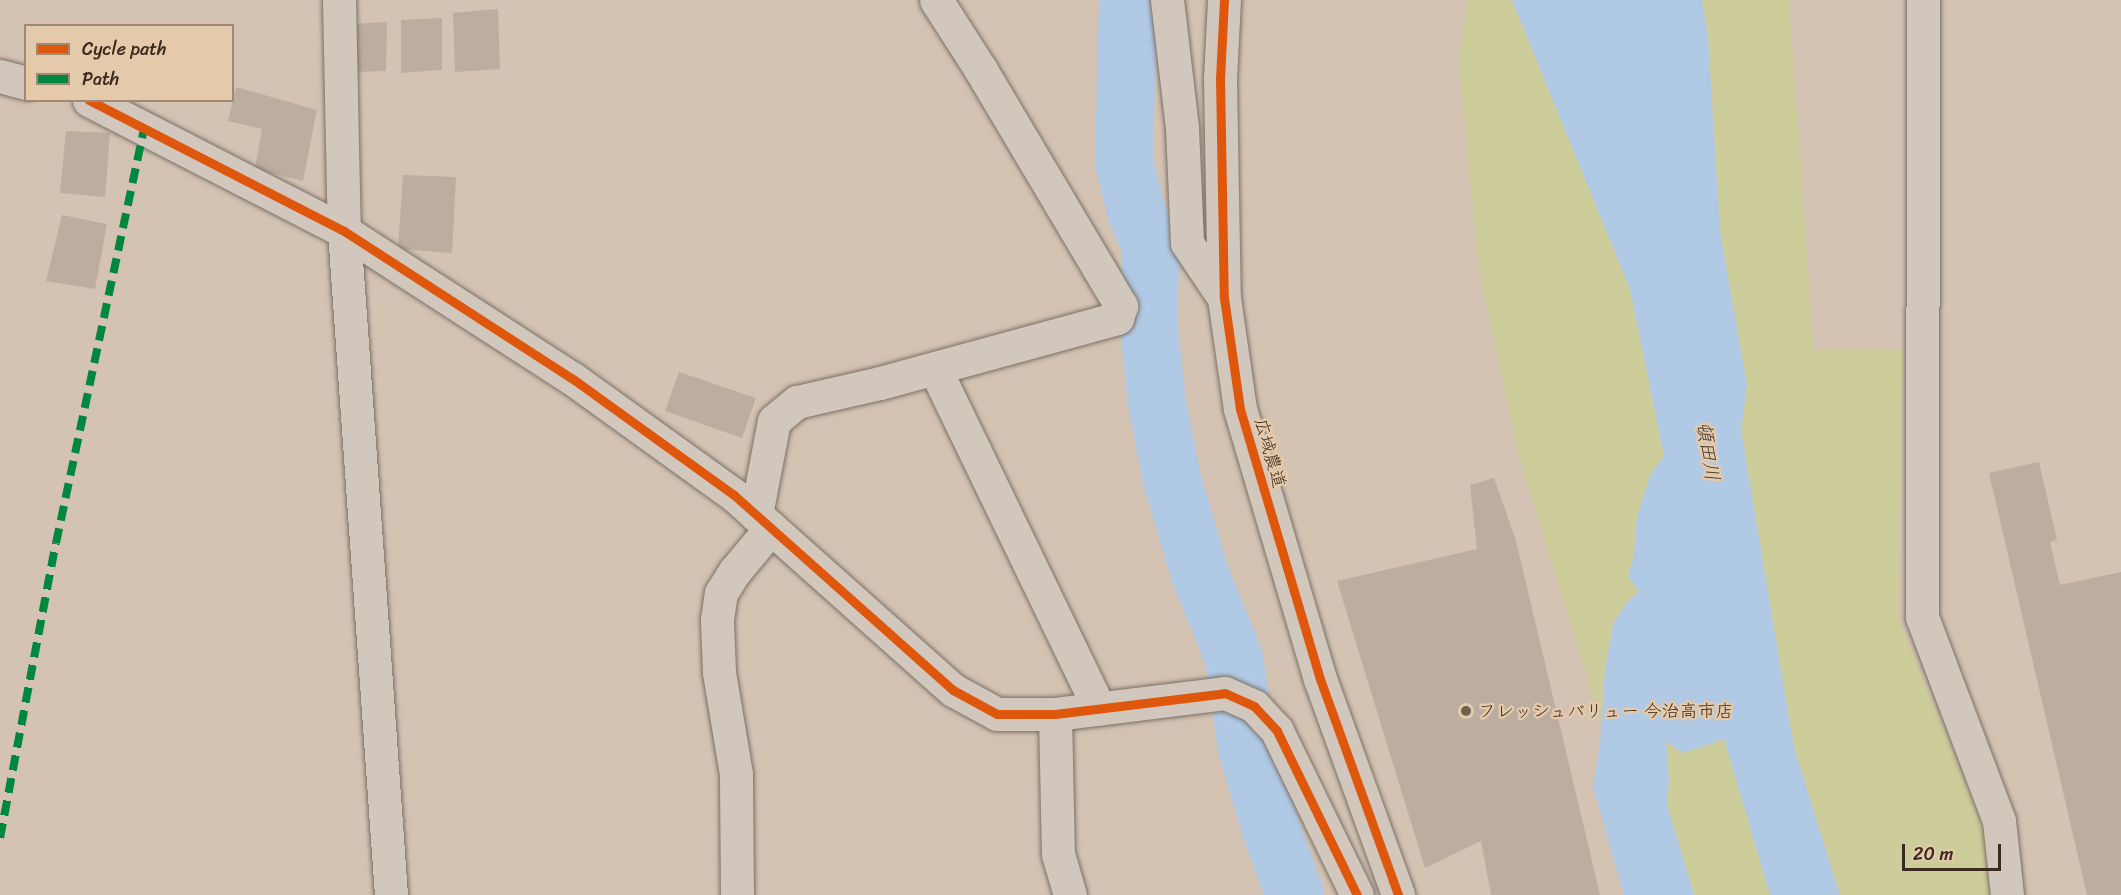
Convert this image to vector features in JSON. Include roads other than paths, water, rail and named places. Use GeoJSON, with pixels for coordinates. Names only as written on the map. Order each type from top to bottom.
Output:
{"type":"FeatureCollection","features":[{"type":"Feature","properties":{"kind":"street"},"geometry":{"type":"LineString","coordinates":[[339,0],[344,231],[391,895]]}},
{"type":"Feature","properties":{"kind":"street"},"geometry":{"type":"LineString","coordinates":[[737,895],[736,774],[719,672],[717,620],[722,593],[764,521],[774,421],[797,402],[935,369],[1117,318],[1121,306],[981,70],[936,0]]}},
{"type":"Feature","properties":{"kind":"street"},"geometry":{"type":"LineString","coordinates":[[1167,0],[1182,128],[1187,243],[1224,298]]}},
{"type":"Feature","properties":{"kind":"street","name":"広域農道"},"geometry":{"type":"LineString","coordinates":[[1224,0],[1220,78],[1224,298],[1240,409],[1320,679],[1398,895]]}},
{"type":"Feature","properties":{"kind":"street"},"geometry":{"type":"LineString","coordinates":[[1923,0],[1922,617],[1999,821],[2007,895]]}},
{"type":"Feature","properties":{"kind":"street"},"geometry":{"type":"LineString","coordinates":[[0,76],[24,82]]}},
{"type":"Feature","properties":{"kind":"street"},"geometry":{"type":"LineString","coordinates":[[92,102],[344,231],[573,379],[734,495],[953,690],[997,714],[1054,714],[1225,693],[1254,706],[1277,731],[1357,895]]}},
{"type":"Feature","properties":{"kind":"street"},"geometry":{"type":"LineString","coordinates":[[935,369],[1099,709]]}},
{"type":"Feature","properties":{"kind":"street"},"geometry":{"type":"LineString","coordinates":[[1054,714],[1058,854],[1070,895]]}},
{"type":"Feature","properties":{"kind":"water","name":"頓田川"},"geometry":{"type":"Polygon","coordinates":[[[1512,0],[1702,0],[1708,38],[1720,232],[1747,385],[1741,430],[1794,748],[1840,895],[1770,895],[1724,739],[1683,753],[1666,742],[1669,781],[1667,804],[1694,895],[1624,895],[1593,787],[1600,743],[1605,670],[1613,624],[1627,602],[1639,591],[1628,576],[1634,555],[1637,517],[1650,475],[1664,456],[1630,289],[1512,0]]]}},
{"type":"Feature","properties":{"kind":"waterway"},"geometry":{"type":"LineString","coordinates":[[1128,0],[1124,162],[1136,211],[1151,247],[1148,320],[1157,403],[1172,480],[1200,574],[1234,658],[1247,748],[1271,829],[1295,895]]}},
{"type":"Feature","properties":{"kind":"place","name":"フレッシュバリュー 今治高市店"},"geometry":{"type":"Point","coordinates":[1466,711]}}]}
